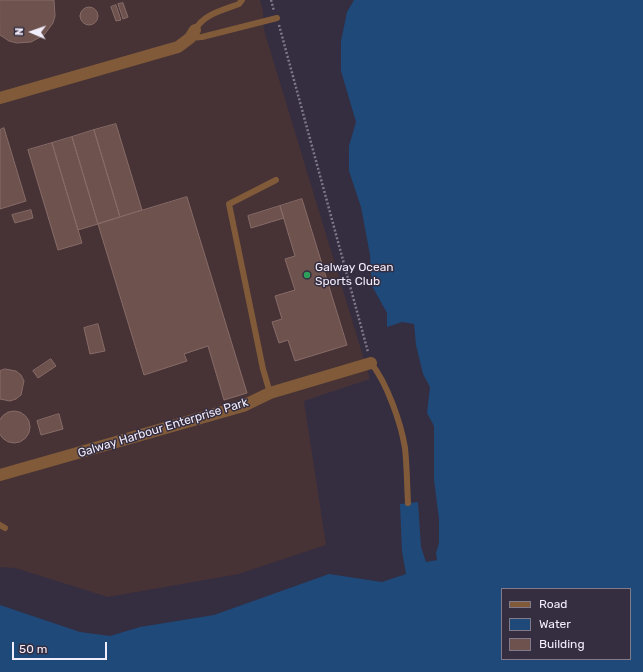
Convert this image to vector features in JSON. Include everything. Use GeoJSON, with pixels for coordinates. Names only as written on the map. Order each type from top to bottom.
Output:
{"type":"FeatureCollection","features":[{"type":"Feature","properties":{"kind":"street"},"geometry":{"type":"LineString","coordinates":[[0,98],[178,47],[193,34]]}},
{"type":"Feature","properties":{"kind":"street","name":"Galway Harbour Enterprise Park"},"geometry":{"type":"LineString","coordinates":[[0,475],[243,406],[270,392],[371,363]]}},
{"type":"Feature","properties":{"kind":"lane"},"geometry":{"type":"LineString","coordinates":[[242,0],[239,4],[212,14],[200,23],[193,34],[202,37],[277,18]]}},
{"type":"Feature","properties":{"kind":"lane"},"geometry":{"type":"LineString","coordinates":[[270,392],[263,369],[229,204],[276,180]]}},
{"type":"Feature","properties":{"kind":"lane"},"geometry":{"type":"LineString","coordinates":[[371,363],[382,377],[394,409],[404,447],[408,503]]}},
{"type":"Feature","properties":{"kind":"path"},"geometry":{"type":"LineString","coordinates":[[271,0],[371,363]]}},
{"type":"Feature","properties":{"kind":"shaded area"},"geometry":{"type":"Polygon","coordinates":[[[0,0],[260,0],[263,11],[264,30],[370,379],[304,401],[326,545],[239,574],[108,597],[15,568],[0,567],[0,0]]]}},
{"type":"Feature","properties":{"kind":"water"},"geometry":{"type":"Polygon","coordinates":[[[354,0],[643,0],[643,672],[0,672],[0,605],[80,632],[110,636],[140,627],[214,615],[329,574],[382,582],[406,574],[402,551],[400,504],[418,502],[421,547],[426,562],[437,560],[436,553],[439,543],[439,519],[434,480],[434,426],[427,413],[430,387],[423,374],[416,345],[414,324],[402,322],[387,327],[387,313],[372,286],[370,255],[361,207],[349,171],[349,146],[356,122],[341,71],[341,41],[347,12],[354,0]]]}},
{"type":"Feature","properties":{"kind":"building"},"geometry":{"type":"Polygon","coordinates":[[[0,0],[54,0],[55,16],[53,23],[44,35],[31,42],[17,43],[9,41],[0,35],[0,0]]]}},
{"type":"Feature","properties":{"kind":"building"},"geometry":{"type":"Polygon","coordinates":[[[123,3],[128,17],[123,19],[118,4],[123,3]]]}},
{"type":"Feature","properties":{"kind":"building"},"geometry":{"type":"Polygon","coordinates":[[[116,5],[121,20],[116,21],[111,7],[116,5]]]}},
{"type":"Feature","properties":{"kind":"building"},"geometry":{"type":"Polygon","coordinates":[[[89,7],[95,10],[98,16],[95,22],[89,25],[83,22],[80,16],[83,10],[89,7]]]}},
{"type":"Feature","properties":{"kind":"building"},"geometry":{"type":"Polygon","coordinates":[[[116,124],[142,210],[120,217],[94,130],[116,124]]]}},
{"type":"Feature","properties":{"kind":"building"},"geometry":{"type":"Polygon","coordinates":[[[4,128],[26,201],[0,209],[0,130],[4,128]]]}},
{"type":"Feature","properties":{"kind":"building"},"geometry":{"type":"Polygon","coordinates":[[[94,130],[120,217],[98,224],[72,137],[94,130]]]}},
{"type":"Feature","properties":{"kind":"building"},"geometry":{"type":"Polygon","coordinates":[[[72,137],[98,224],[78,230],[52,143],[72,137]]]}},
{"type":"Feature","properties":{"kind":"building"},"geometry":{"type":"Polygon","coordinates":[[[52,143],[82,243],[58,250],[28,150],[52,143]]]}},
{"type":"Feature","properties":{"kind":"building"},"geometry":{"type":"Polygon","coordinates":[[[187,197],[247,393],[224,400],[208,346],[184,354],[187,361],[144,375],[98,224],[187,197]]]}},
{"type":"Feature","properties":{"kind":"building","name":"Galway Ocean Sports Club"},"geometry":{"type":"Polygon","coordinates":[[[302,199],[347,345],[295,361],[288,340],[279,343],[272,322],[282,319],[275,296],[295,290],[285,259],[295,256],[280,206],[302,199]]]}},
{"type":"Feature","properties":{"kind":"building"},"geometry":{"type":"Polygon","coordinates":[[[280,206],[284,218],[251,228],[248,216],[280,206]]]}},
{"type":"Feature","properties":{"kind":"building"},"geometry":{"type":"Polygon","coordinates":[[[31,210],[33,218],[15,223],[12,215],[31,210]]]}},
{"type":"Feature","properties":{"kind":"building"},"geometry":{"type":"Polygon","coordinates":[[[98,324],[105,351],[90,354],[84,328],[98,324]]]}},
{"type":"Feature","properties":{"kind":"building"},"geometry":{"type":"Polygon","coordinates":[[[51,359],[56,366],[38,378],[33,371],[51,359]]]}},
{"type":"Feature","properties":{"kind":"building"},"geometry":{"type":"Polygon","coordinates":[[[5,369],[16,371],[21,375],[24,381],[21,395],[10,401],[0,399],[0,371],[5,369]]]}},
{"type":"Feature","properties":{"kind":"building"},"geometry":{"type":"Polygon","coordinates":[[[8,412],[20,412],[27,418],[29,433],[20,442],[8,442],[-1,433],[-1,421],[8,412]]]}},
{"type":"Feature","properties":{"kind":"building"},"geometry":{"type":"Polygon","coordinates":[[[59,414],[63,429],[41,435],[37,421],[59,414]]]}},
{"type":"Feature","properties":{"kind":"place","name":"Galway Ocean Sports Club"},"geometry":{"type":"Point","coordinates":[307,275]}}]}
